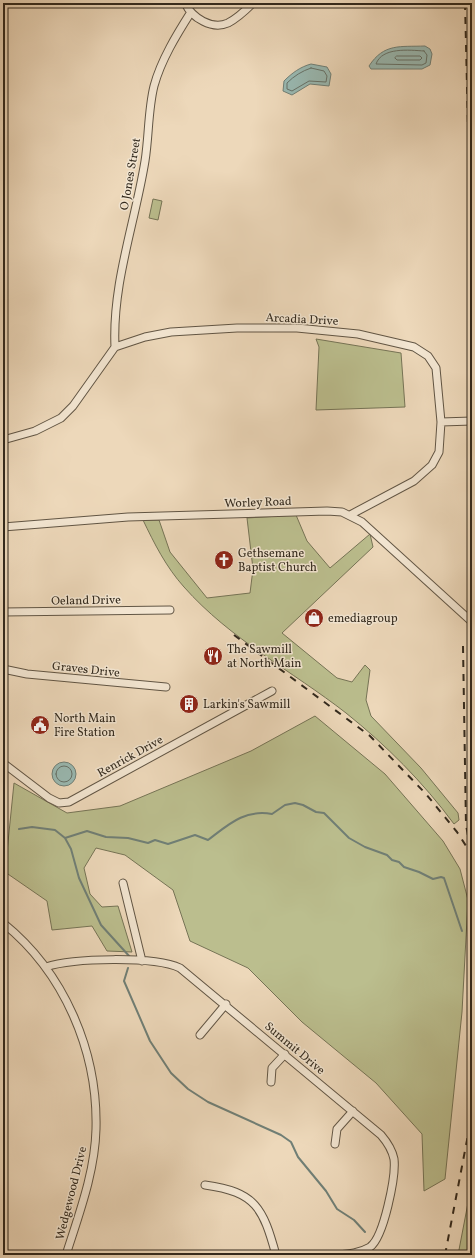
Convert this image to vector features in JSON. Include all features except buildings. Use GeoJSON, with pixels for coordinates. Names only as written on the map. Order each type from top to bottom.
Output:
{"type":"FeatureCollection","features":[{"type":"Feature","properties":{"kind":"street"},"geometry":{"type":"LineString","coordinates":[[185,3],[191,12],[204,22],[212,24],[225,24],[237,18],[253,3]]}},
{"type":"Feature","properties":{"kind":"street","name":"O Jones Street"},"geometry":{"type":"LineString","coordinates":[[115,347],[114,323],[117,297],[145,161],[154,86],[163,63],[191,12]]}},
{"type":"Feature","properties":{"kind":"street","name":"Arcadia Drive"},"geometry":{"type":"LineString","coordinates":[[115,347],[159,334],[279,327],[328,330],[358,334],[402,344],[422,351],[433,362],[437,376],[441,422],[440,448],[432,465],[410,484],[350,514]]}},
{"type":"Feature","properties":{"kind":"street"},"geometry":{"type":"LineString","coordinates":[[3,440],[35,431],[52,424],[64,416],[73,406],[115,347]]}},
{"type":"Feature","properties":{"kind":"street"},"geometry":{"type":"LineString","coordinates":[[441,422],[472,421]]}},
{"type":"Feature","properties":{"kind":"street","name":"Worley Road"},"geometry":{"type":"LineString","coordinates":[[3,526],[133,517],[328,511],[350,514],[362,522],[470,620]]}},
{"type":"Feature","properties":{"kind":"street","name":"Oeland Drive"},"geometry":{"type":"LineString","coordinates":[[3,612],[170,610]]}},
{"type":"Feature","properties":{"kind":"street","name":"Graves Drive"},"geometry":{"type":"LineString","coordinates":[[3,669],[27,674],[166,687]]}},
{"type":"Feature","properties":{"kind":"street","name":"Renrick Drive"},"geometry":{"type":"LineString","coordinates":[[3,763],[49,798],[59,803],[69,802],[272,691]]}},
{"type":"Feature","properties":{"kind":"street"},"geometry":{"type":"LineString","coordinates":[[123,883],[142,961]]}},
{"type":"Feature","properties":{"kind":"street","name":"Wedgewood Drive"},"geometry":{"type":"LineString","coordinates":[[3,923],[46,967],[68,1004],[81,1033],[90,1071],[96,1129],[90,1169],[66,1255]]}},
{"type":"Feature","properties":{"kind":"street","name":"Summit Drive"},"geometry":{"type":"LineString","coordinates":[[46,967],[77,960],[142,961],[174,965],[180,968],[226,1004],[388,1143],[394,1158],[394,1171],[384,1222],[379,1236],[370,1247],[360,1251],[337,1255]]}},
{"type":"Feature","properties":{"kind":"street"},"geometry":{"type":"LineString","coordinates":[[200,1036],[226,1004]]}},
{"type":"Feature","properties":{"kind":"street"},"geometry":{"type":"LineString","coordinates":[[271,1082],[272,1068],[285,1054]]}},
{"type":"Feature","properties":{"kind":"street"},"geometry":{"type":"LineString","coordinates":[[334,1144],[337,1129],[352,1111]]}},
{"type":"Feature","properties":{"kind":"street"},"geometry":{"type":"LineString","coordinates":[[205,1186],[238,1193],[256,1204],[264,1216],[276,1255]]}},
{"type":"Feature","properties":{"kind":"green space"},"geometry":{"type":"Polygon","coordinates":[[[153,199],[162,201],[158,220],[149,218],[153,199]]]}},
{"type":"Feature","properties":{"kind":"green space"},"geometry":{"type":"Polygon","coordinates":[[[316,339],[401,353],[405,407],[316,410],[319,347],[316,339]]]}},
{"type":"Feature","properties":{"kind":"green space"},"geometry":{"type":"Polygon","coordinates":[[[296,515],[307,541],[330,568],[370,534],[373,547],[282,633],[337,678],[352,682],[365,665],[370,670],[366,700],[371,716],[421,768],[458,813],[459,820],[454,824],[417,779],[390,751],[361,725],[241,639],[202,606],[184,587],[166,563],[143,520],[159,520],[170,552],[207,598],[250,593],[253,569],[247,518],[296,515]]]}},
{"type":"Feature","properties":{"kind":"green space"},"geometry":{"type":"Polygon","coordinates":[[[315,716],[385,774],[443,841],[460,869],[468,900],[462,1012],[445,1179],[424,1191],[422,1134],[376,1083],[302,1022],[248,968],[190,941],[173,890],[125,855],[96,848],[84,868],[90,894],[102,907],[118,906],[132,952],[107,951],[92,926],[52,930],[47,901],[5,872],[14,783],[67,813],[120,806],[251,751],[315,716]]]}},
{"type":"Feature","properties":{"kind":"green space"},"geometry":{"type":"Polygon","coordinates":[[[472,1182],[472,1255],[458,1255],[472,1182]]]}},
{"type":"Feature","properties":{"kind":"water"},"geometry":{"type":"Polygon","coordinates":[[[425,46],[430,49],[432,54],[430,65],[422,69],[371,69],[369,66],[381,53],[387,50],[400,47],[425,46]]]}},
{"type":"Feature","properties":{"kind":"water"},"geometry":{"type":"Polygon","coordinates":[[[311,64],[327,67],[331,74],[329,86],[310,84],[292,95],[283,91],[284,81],[287,78],[293,73],[311,64]]]}},
{"type":"Feature","properties":{"kind":"water"},"geometry":{"type":"Polygon","coordinates":[[[64,762],[72,766],[76,774],[72,782],[64,786],[56,782],[52,774],[56,766],[64,762]]]}},
{"type":"Feature","properties":{"kind":"waterway"},"geometry":{"type":"LineString","coordinates":[[65,838],[87,831],[106,837],[128,838],[148,843],[155,840],[168,844],[195,835],[208,840],[230,824],[245,816],[262,813],[272,814],[285,805],[295,803],[303,805],[316,812],[324,813],[349,838],[365,847],[387,855],[392,860],[399,862],[404,867],[433,879],[441,877],[444,878],[462,931]]}},
{"type":"Feature","properties":{"kind":"waterway"},"geometry":{"type":"LineString","coordinates":[[19,829],[32,827],[55,830],[65,838],[71,849],[79,878],[101,925],[130,957]]}},
{"type":"Feature","properties":{"kind":"waterway"},"geometry":{"type":"LineString","coordinates":[[128,968],[124,981],[150,1041],[171,1073],[188,1089],[208,1102],[281,1135],[291,1142],[298,1157],[326,1191],[337,1209],[354,1220],[365,1232]]}},
{"type":"Feature","properties":{"kind":"railway"},"geometry":{"type":"LineString","coordinates":[[465,3],[472,292]]}},
{"type":"Feature","properties":{"kind":"railway"},"geometry":{"type":"LineString","coordinates":[[234,635],[370,736],[426,794],[457,832],[472,855]]}},
{"type":"Feature","properties":{"kind":"railway"},"geometry":{"type":"LineString","coordinates":[[463,646],[466,825],[470,847]]}},
{"type":"Feature","properties":{"kind":"railway"},"geometry":{"type":"LineString","coordinates":[[445,1255],[472,1114]]}},
{"type":"Feature","properties":{"kind":"place","name":"Gethsemane Baptist Church"},"geometry":{"type":"Point","coordinates":[224,560]}},
{"type":"Feature","properties":{"kind":"place","name":"emediagroup"},"geometry":{"type":"Point","coordinates":[314,618]}},
{"type":"Feature","properties":{"kind":"place","name":"The Sawmill at North Main"},"geometry":{"type":"Point","coordinates":[213,656]}},
{"type":"Feature","properties":{"kind":"place","name":"Larkin's Sawmill"},"geometry":{"type":"Point","coordinates":[189,704]}},
{"type":"Feature","properties":{"kind":"place","name":"North Main Fire Station"},"geometry":{"type":"Point","coordinates":[40,725]}}]}
